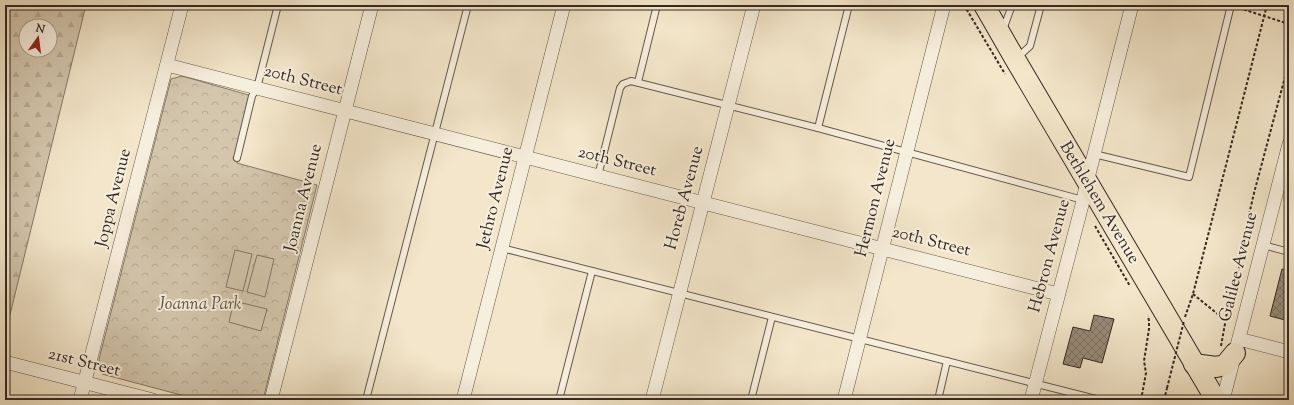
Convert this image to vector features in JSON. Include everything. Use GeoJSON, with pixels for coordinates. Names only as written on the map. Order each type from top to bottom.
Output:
{"type":"FeatureCollection","features":[{"type":"Feature","properties":{"kind":"main road","name":"Bethlehem Avenue"},"geometry":{"type":"LineString","coordinates":[[984,5],[1085,191],[1216,400]]}},
{"type":"Feature","properties":{"kind":"main road"},"geometry":{"type":"LineString","coordinates":[[1194,364],[1216,367],[1225,365],[1232,347]]}},
{"type":"Feature","properties":{"kind":"street","name":"Joppa Avenue"},"geometry":{"type":"LineString","coordinates":[[80,400],[182,5]]}},
{"type":"Feature","properties":{"kind":"street","name":"Joanna Avenue"},"geometry":{"type":"LineString","coordinates":[[271,400],[372,5]]}},
{"type":"Feature","properties":{"kind":"street","name":"Jethro Avenue"},"geometry":{"type":"LineString","coordinates":[[463,400],[564,5]]}},
{"type":"Feature","properties":{"kind":"street","name":"Horeb Avenue"},"geometry":{"type":"LineString","coordinates":[[652,400],[754,5]]}},
{"type":"Feature","properties":{"kind":"street","name":"Hermon Avenue"},"geometry":{"type":"LineString","coordinates":[[844,400],[944,5]]}},
{"type":"Feature","properties":{"kind":"street","name":"Hebron Avenue"},"geometry":{"type":"LineString","coordinates":[[1031,400],[1132,5]]}},
{"type":"Feature","properties":{"kind":"street","name":"20th Street"},"geometry":{"type":"LineString","coordinates":[[167,65],[1058,294]]}},
{"type":"Feature","properties":{"kind":"street","name":"Galilee Avenue"},"geometry":{"type":"LineString","coordinates":[[1222,400],[1232,347],[1263,245],[1289,144]]}},
{"type":"Feature","properties":{"kind":"street"},"geometry":{"type":"LineString","coordinates":[[1232,347],[1289,352]]}},
{"type":"Feature","properties":{"kind":"street","name":"21st Street"},"geometry":{"type":"LineString","coordinates":[[5,362],[153,400]]}},
{"type":"Feature","properties":{"kind":"lane"},"geometry":{"type":"LineString","coordinates":[[237,158],[252,96],[257,88],[278,5]]}},
{"type":"Feature","properties":{"kind":"lane"},"geometry":{"type":"LineString","coordinates":[[366,400],[468,5]]}},
{"type":"Feature","properties":{"kind":"lane"},"geometry":{"type":"LineString","coordinates":[[638,82],[657,5]]}},
{"type":"Feature","properties":{"kind":"lane"},"geometry":{"type":"LineString","coordinates":[[818,128],[849,5]]}},
{"type":"Feature","properties":{"kind":"lane"},"geometry":{"type":"LineString","coordinates":[[1001,35],[1012,5]]}},
{"type":"Feature","properties":{"kind":"lane"},"geometry":{"type":"LineString","coordinates":[[1015,60],[1030,46],[1041,5]]}},
{"type":"Feature","properties":{"kind":"lane"},"geometry":{"type":"LineString","coordinates":[[1094,154],[1189,177],[1231,5]]}},
{"type":"Feature","properties":{"kind":"lane"},"geometry":{"type":"LineString","coordinates":[[598,176],[621,86],[631,81],[818,128],[906,152],[1085,191]]}},
{"type":"Feature","properties":{"kind":"lane"},"geometry":{"type":"LineString","coordinates":[[1263,245],[1289,252]]}},
{"type":"Feature","properties":{"kind":"lane"},"geometry":{"type":"LineString","coordinates":[[502,248],[1096,399]]}},
{"type":"Feature","properties":{"kind":"lane"},"geometry":{"type":"LineString","coordinates":[[559,400],[592,271]]}},
{"type":"Feature","properties":{"kind":"lane"},"geometry":{"type":"LineString","coordinates":[[750,400],[772,317]]}},
{"type":"Feature","properties":{"kind":"lane"},"geometry":{"type":"LineString","coordinates":[[938,400],[947,361]]}},
{"type":"Feature","properties":{"kind":"path"},"geometry":{"type":"LineString","coordinates":[[1164,400],[1184,321],[1193,294],[1267,5]]}},
{"type":"Feature","properties":{"kind":"path"},"geometry":{"type":"LineString","coordinates":[[1238,8],[1289,24]]}},
{"type":"Feature","properties":{"kind":"path"},"geometry":{"type":"LineString","coordinates":[[1232,347],[1225,320],[1239,269],[1241,250],[1254,193],[1289,62]]}},
{"type":"Feature","properties":{"kind":"path"},"geometry":{"type":"LineString","coordinates":[[1094,225],[1132,290]]}},
{"type":"Feature","properties":{"kind":"path"},"geometry":{"type":"LineString","coordinates":[[1193,294],[1225,320]]}},
{"type":"Feature","properties":{"kind":"path"},"geometry":{"type":"LineString","coordinates":[[1140,400],[1146,373],[1144,360],[1150,321],[1147,315]]}},
{"type":"Feature","properties":{"kind":"green space"},"geometry":{"type":"Polygon","coordinates":[[[11,5],[86,5],[5,335],[5,29],[11,5]]]}},
{"type":"Feature","properties":{"kind":"green space","name":"Joanna Park"},"geometry":{"type":"Polygon","coordinates":[[[182,76],[252,96],[237,163],[317,185],[263,400],[200,400],[102,374],[99,359],[171,79],[182,76]]]}},
{"type":"Feature","properties":{"kind":"green space"},"geometry":{"type":"Polygon","coordinates":[[[235,250],[252,254],[243,291],[226,287],[235,250]]]}},
{"type":"Feature","properties":{"kind":"green space"},"geometry":{"type":"Polygon","coordinates":[[[257,255],[274,259],[265,297],[247,292],[257,255]]]}},
{"type":"Feature","properties":{"kind":"green space"},"geometry":{"type":"Polygon","coordinates":[[[234,301],[267,309],[261,331],[229,322],[234,301]]]}},
{"type":"Feature","properties":{"kind":"building"},"geometry":{"type":"Polygon","coordinates":[[[1282,269],[1289,270],[1289,305],[1285,320],[1270,316],[1282,269]]]}},
{"type":"Feature","properties":{"kind":"building"},"geometry":{"type":"Polygon","coordinates":[[[1094,315],[1114,319],[1102,363],[1083,358],[1080,368],[1063,364],[1073,327],[1090,331],[1094,315]]]}}]}
